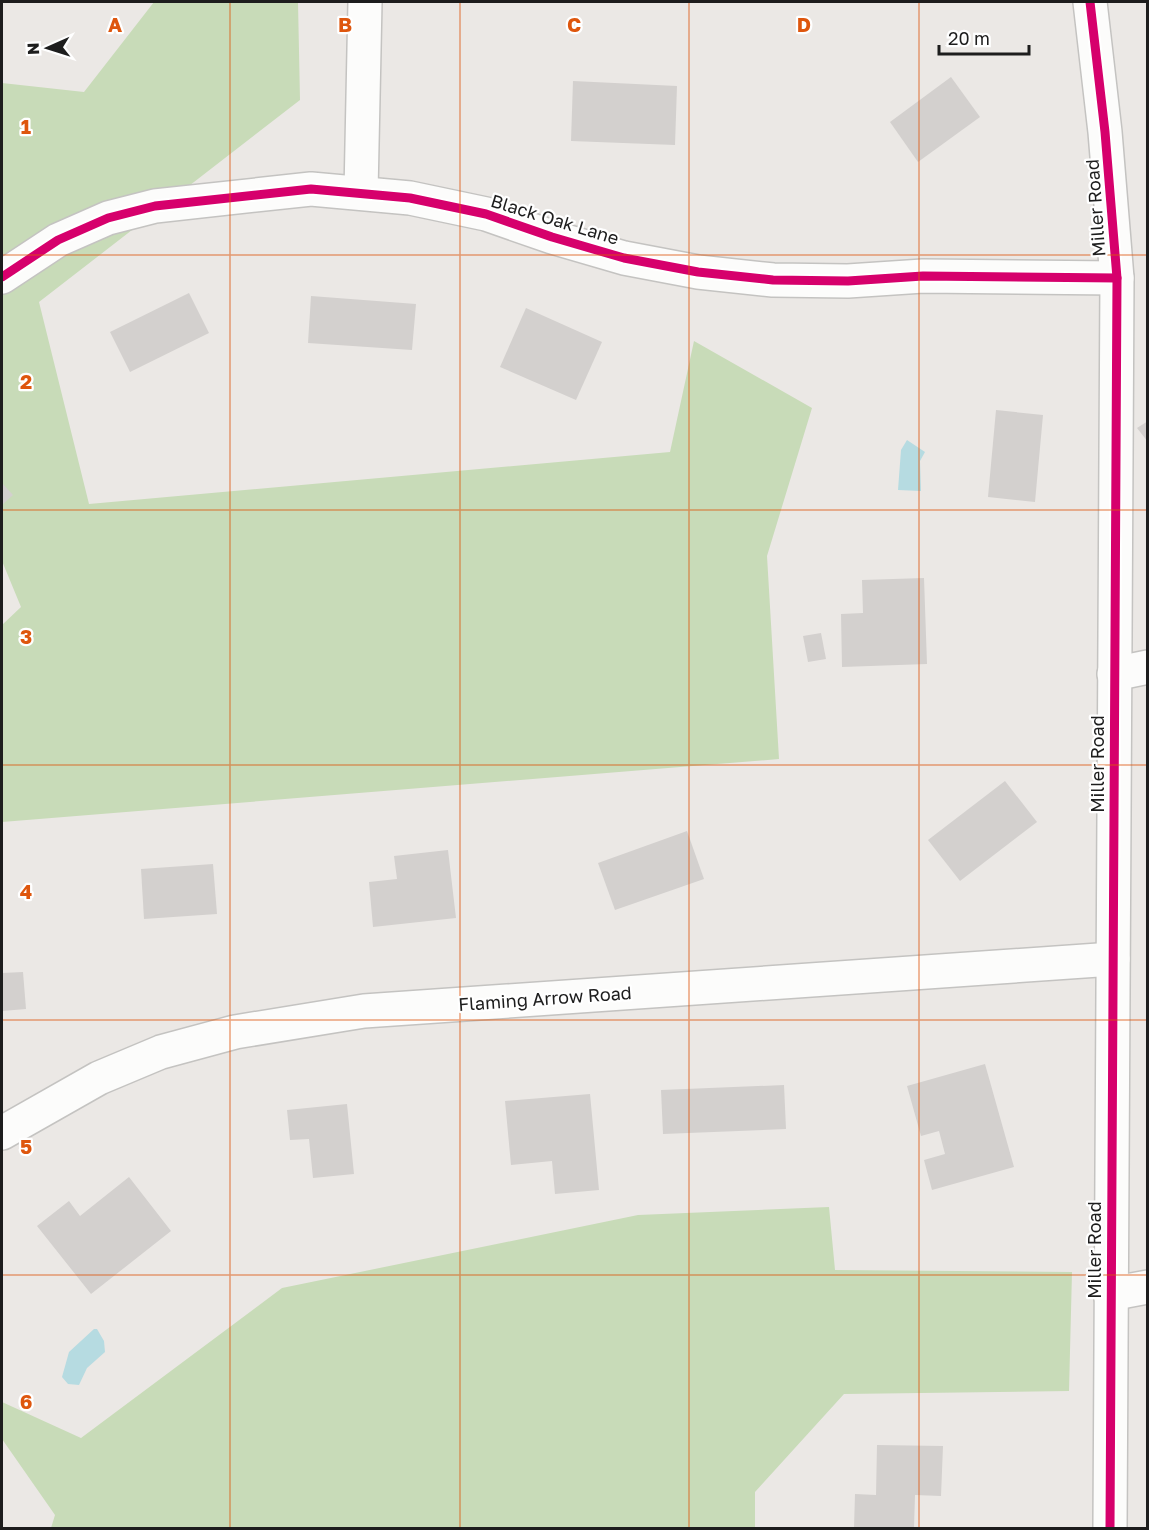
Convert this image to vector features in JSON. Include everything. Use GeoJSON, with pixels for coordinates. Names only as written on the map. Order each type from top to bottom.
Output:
{"type":"FeatureCollection","features":[{"type":"Feature","properties":{"kind":"street"},"geometry":{"type":"LineString","coordinates":[[361,192],[365,2]]}},
{"type":"Feature","properties":{"kind":"street","name":"Miller Road"},"geometry":{"type":"LineString","coordinates":[[1090,2],[1105,132],[1116,278],[1110,1528]]}},
{"type":"Feature","properties":{"kind":"street","name":"Black Oak Lane"},"geometry":{"type":"LineString","coordinates":[[2,277],[58,240],[108,218],[155,206],[311,189],[410,198],[486,214],[552,237],[624,258],[698,272],[806,280],[923,276],[1116,278]]}},
{"type":"Feature","properties":{"kind":"street"},"geometry":{"type":"LineString","coordinates":[[1114,674],[1148,667]]}},
{"type":"Feature","properties":{"kind":"street","name":"Flaming Arrow Road"},"geometry":{"type":"LineString","coordinates":[[2,1133],[99,1078],[162,1052],[235,1032],[364,1011],[1113,959]]}},
{"type":"Feature","properties":{"kind":"street"},"geometry":{"type":"LineString","coordinates":[[1110,1294],[1148,1287]]}},
{"type":"Feature","properties":{"kind":"green space"},"geometry":{"type":"Polygon","coordinates":[[[154,2],[298,2],[300,100],[39,302],[89,504],[670,452],[694,341],[812,408],[767,556],[779,759],[2,822],[2,625],[21,607],[2,561],[2,83],[84,92],[154,2]]]}},
{"type":"Feature","properties":{"kind":"green space"},"geometry":{"type":"Polygon","coordinates":[[[829,1207],[835,1270],[1072,1272],[1069,1391],[844,1394],[755,1492],[755,1528],[51,1528],[55,1515],[2,1439],[2,1402],[81,1438],[282,1288],[638,1215],[829,1207]]]}},
{"type":"Feature","properties":{"kind":"water"},"geometry":{"type":"Polygon","coordinates":[[[907,440],[925,452],[920,461],[921,491],[898,490],[901,450],[907,440]]]}},
{"type":"Feature","properties":{"kind":"water"},"geometry":{"type":"Polygon","coordinates":[[[94,1329],[97,1329],[104,1341],[105,1352],[87,1368],[79,1385],[68,1384],[62,1377],[69,1352],[94,1329]]]}},
{"type":"Feature","properties":{"kind":"building"},"geometry":{"type":"Polygon","coordinates":[[[951,77],[980,117],[918,162],[890,122],[951,77]]]}},
{"type":"Feature","properties":{"kind":"building"},"geometry":{"type":"Polygon","coordinates":[[[573,81],[677,86],[675,145],[571,141],[573,81]]]}},
{"type":"Feature","properties":{"kind":"building"},"geometry":{"type":"Polygon","coordinates":[[[189,293],[209,333],[130,372],[110,332],[189,293]]]}},
{"type":"Feature","properties":{"kind":"building"},"geometry":{"type":"Polygon","coordinates":[[[311,296],[416,304],[412,350],[308,343],[311,296]]]}},
{"type":"Feature","properties":{"kind":"building"},"geometry":{"type":"Polygon","coordinates":[[[526,308],[602,342],[576,400],[500,367],[526,308]]]}},
{"type":"Feature","properties":{"kind":"building"},"geometry":{"type":"Polygon","coordinates":[[[996,410],[1043,415],[1035,502],[988,497],[996,410]]]}},
{"type":"Feature","properties":{"kind":"building"},"geometry":{"type":"Polygon","coordinates":[[[1148,421],[1148,442],[1137,428],[1148,421]]]}},
{"type":"Feature","properties":{"kind":"building"},"geometry":{"type":"Polygon","coordinates":[[[2,483],[13,495],[2,505],[2,483]]]}},
{"type":"Feature","properties":{"kind":"building"},"geometry":{"type":"Polygon","coordinates":[[[924,578],[927,664],[842,667],[841,614],[863,613],[862,580],[924,578]]]}},
{"type":"Feature","properties":{"kind":"building"},"geometry":{"type":"Polygon","coordinates":[[[821,633],[826,659],[808,662],[803,636],[821,633]]]}},
{"type":"Feature","properties":{"kind":"building"},"geometry":{"type":"Polygon","coordinates":[[[1005,781],[1037,822],[960,881],[928,840],[1005,781]]]}},
{"type":"Feature","properties":{"kind":"building"},"geometry":{"type":"Polygon","coordinates":[[[687,831],[704,879],[615,910],[598,863],[687,831]]]}},
{"type":"Feature","properties":{"kind":"building"},"geometry":{"type":"Polygon","coordinates":[[[448,850],[456,918],[373,927],[369,882],[397,879],[394,856],[448,850]]]}},
{"type":"Feature","properties":{"kind":"building"},"geometry":{"type":"Polygon","coordinates":[[[213,864],[217,914],[144,919],[141,869],[213,864]]]}},
{"type":"Feature","properties":{"kind":"building"},"geometry":{"type":"Polygon","coordinates":[[[23,972],[26,1009],[2,1011],[2,973],[23,972]]]}},
{"type":"Feature","properties":{"kind":"building"},"geometry":{"type":"Polygon","coordinates":[[[985,1064],[1014,1167],[932,1190],[924,1160],[945,1154],[939,1131],[921,1136],[907,1086],[985,1064]]]}},
{"type":"Feature","properties":{"kind":"building"},"geometry":{"type":"Polygon","coordinates":[[[784,1085],[786,1129],[663,1134],[661,1090],[784,1085]]]}},
{"type":"Feature","properties":{"kind":"building"},"geometry":{"type":"Polygon","coordinates":[[[590,1094],[599,1190],[555,1194],[552,1161],[511,1165],[505,1101],[590,1094]]]}},
{"type":"Feature","properties":{"kind":"building"},"geometry":{"type":"Polygon","coordinates":[[[347,1104],[354,1174],[313,1178],[309,1139],[290,1140],[287,1110],[347,1104]]]}},
{"type":"Feature","properties":{"kind":"building"},"geometry":{"type":"Polygon","coordinates":[[[129,1177],[171,1231],[91,1294],[37,1226],[69,1201],[80,1216],[129,1177]]]}},
{"type":"Feature","properties":{"kind":"building"},"geometry":{"type":"Polygon","coordinates":[[[877,1445],[943,1446],[941,1496],[915,1495],[914,1528],[854,1528],[855,1494],[876,1495],[877,1445]]]}},
{"type":"Feature","properties":{"kind":"cycle path"},"geometry":{"type":"LineString","coordinates":[[1090,2],[1105,132],[1117,278],[1110,1528]]}},
{"type":"Feature","properties":{"kind":"cycle path"},"geometry":{"type":"LineString","coordinates":[[2,277],[58,240],[108,218],[155,206],[311,189],[410,198],[486,214],[552,237],[624,258],[698,272],[773,280],[848,281],[923,276],[1117,278]]}}]}
